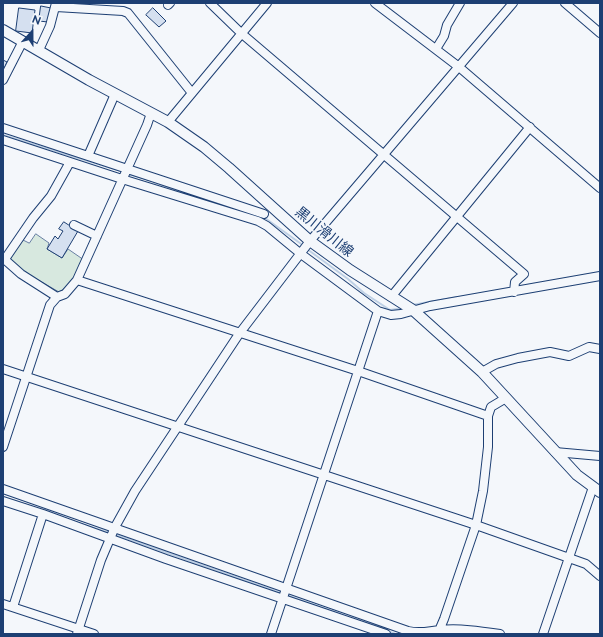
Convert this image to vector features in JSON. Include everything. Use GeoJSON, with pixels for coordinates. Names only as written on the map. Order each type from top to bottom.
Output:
{"type":"FeatureCollection","features":[{"type":"Feature","properties":{"kind":"main road","name":"黒川滑川線"},"geometry":{"type":"LineString","coordinates":[[3,30],[115,94],[168,122],[204,147],[230,168],[310,241],[391,297],[413,310],[482,372],[577,475],[597,489]]}},
{"type":"Feature","properties":{"kind":"street"},"geometry":{"type":"LineString","coordinates":[[210,3],[241,33],[524,274],[515,282],[514,292]]}},
{"type":"Feature","properties":{"kind":"street"},"geometry":{"type":"LineString","coordinates":[[168,122],[267,3]]}},
{"type":"Feature","properties":{"kind":"street"},"geometry":{"type":"LineString","coordinates":[[375,3],[459,67],[600,188]]}},
{"type":"Feature","properties":{"kind":"street"},"geometry":{"type":"LineString","coordinates":[[436,49],[444,36],[447,25],[459,8],[460,3]]}},
{"type":"Feature","properties":{"kind":"street"},"geometry":{"type":"LineString","coordinates":[[78,631],[109,538],[114,528],[135,491],[239,334],[310,241],[513,3]]}},
{"type":"Feature","properties":{"kind":"street"},"geometry":{"type":"LineString","coordinates":[[565,3],[600,34]]}},
{"type":"Feature","properties":{"kind":"street"},"geometry":{"type":"LineString","coordinates":[[39,50],[50,26],[56,5],[123,10],[128,13],[192,93]]}},
{"type":"Feature","properties":{"kind":"street"},"geometry":{"type":"LineString","coordinates":[[3,80],[23,41]]}},
{"type":"Feature","properties":{"kind":"street"},"geometry":{"type":"LineString","coordinates":[[88,156],[115,94]]}},
{"type":"Feature","properties":{"kind":"street"},"geometry":{"type":"LineString","coordinates":[[3,447],[50,305],[56,297],[65,294],[77,280],[151,113]]}},
{"type":"Feature","properties":{"kind":"street"},"geometry":{"type":"LineString","coordinates":[[391,297],[458,217],[530,127]]}},
{"type":"Feature","properties":{"kind":"street"},"geometry":{"type":"LineString","coordinates":[[3,128],[264,214]]}},
{"type":"Feature","properties":{"kind":"street"},"geometry":{"type":"LineString","coordinates":[[3,140],[258,221],[267,226],[301,254],[378,311],[391,315],[401,314],[430,306],[600,276]]}},
{"type":"Feature","properties":{"kind":"street"},"geometry":{"type":"LineString","coordinates":[[56,297],[21,274],[4,259],[33,218],[51,196],[70,162]]}},
{"type":"Feature","properties":{"kind":"street"},"geometry":{"type":"LineString","coordinates":[[74,225],[97,236]]}},
{"type":"Feature","properties":{"kind":"street"},"geometry":{"type":"LineString","coordinates":[[77,280],[239,334],[358,371],[488,416]]}},
{"type":"Feature","properties":{"kind":"street"},"geometry":{"type":"LineString","coordinates":[[271,634],[378,311]]}},
{"type":"Feature","properties":{"kind":"street"},"geometry":{"type":"LineString","coordinates":[[482,372],[496,364],[518,358],[550,352],[569,356],[589,346],[600,349]]}},
{"type":"Feature","properties":{"kind":"street"},"geometry":{"type":"LineString","coordinates":[[3,369],[476,525],[586,564],[600,576]]}},
{"type":"Feature","properties":{"kind":"street"},"geometry":{"type":"LineString","coordinates":[[438,632],[476,525],[488,447],[488,416],[491,407],[506,398]]}},
{"type":"Feature","properties":{"kind":"street"},"geometry":{"type":"LineString","coordinates":[[555,452],[600,456]]}},
{"type":"Feature","properties":{"kind":"street"},"geometry":{"type":"LineString","coordinates":[[3,489],[408,631],[418,633],[483,631],[500,634]]}},
{"type":"Feature","properties":{"kind":"street"},"geometry":{"type":"LineString","coordinates":[[543,634],[569,558],[597,489]]}},
{"type":"Feature","properties":{"kind":"street"},"geometry":{"type":"LineString","coordinates":[[3,501],[386,634]]}},
{"type":"Feature","properties":{"kind":"street"},"geometry":{"type":"LineString","coordinates":[[13,608],[43,514]]}},
{"type":"Feature","properties":{"kind":"street"},"geometry":{"type":"LineString","coordinates":[[3,604],[78,631],[94,634]]}},
{"type":"Feature","properties":{"kind":"shaded area"},"geometry":{"type":"Polygon","coordinates":[[[36,234],[49,243],[47,249],[62,258],[68,249],[84,260],[71,282],[59,292],[24,272],[9,259],[21,239],[29,243],[36,234]]]}},
{"type":"Feature","properties":{"kind":"building"},"geometry":{"type":"Polygon","coordinates":[[[41,6],[51,8],[48,22],[39,21],[41,6]]]}},
{"type":"Feature","properties":{"kind":"building"},"geometry":{"type":"Polygon","coordinates":[[[19,8],[35,10],[32,33],[16,31],[19,8]]]}},
{"type":"Feature","properties":{"kind":"building"},"geometry":{"type":"Polygon","coordinates":[[[153,8],[166,21],[159,27],[146,15],[153,8]]]}},
{"type":"Feature","properties":{"kind":"building"},"geometry":{"type":"Polygon","coordinates":[[[3,60],[7,62],[3,71],[3,60]]]}},
{"type":"Feature","properties":{"kind":"building"},"geometry":{"type":"Polygon","coordinates":[[[64,222],[78,231],[62,258],[47,249],[55,236],[58,239],[63,231],[59,229],[64,222]]]}},
{"type":"Feature","properties":{"kind":"waterway"},"geometry":{"type":"LineString","coordinates":[[3,135],[124,172]]}},
{"type":"Feature","properties":{"kind":"waterway"},"geometry":{"type":"LineString","coordinates":[[128,174],[153,181]]}},
{"type":"Feature","properties":{"kind":"waterway"},"geometry":{"type":"LineString","coordinates":[[160,184],[246,212]]}},
{"type":"Feature","properties":{"kind":"waterway"},"geometry":{"type":"LineString","coordinates":[[261,217],[265,218],[304,246]]}},
{"type":"Feature","properties":{"kind":"waterway"},"geometry":{"type":"LineString","coordinates":[[307,249],[348,279],[364,293],[390,310],[404,308]]}},
{"type":"Feature","properties":{"kind":"waterway"},"geometry":{"type":"LineString","coordinates":[[412,305],[457,297]]}},
{"type":"Feature","properties":{"kind":"waterway"},"geometry":{"type":"LineString","coordinates":[[72,521],[110,533]]}},
{"type":"Feature","properties":{"kind":"waterway"},"geometry":{"type":"LineString","coordinates":[[114,534],[281,593]]}},
{"type":"Feature","properties":{"kind":"waterway"},"geometry":{"type":"LineString","coordinates":[[286,595],[340,614]]}},
{"type":"Feature","properties":{"kind":"waterway"},"geometry":{"type":"LineString","coordinates":[[387,631],[396,634]]}}]}
